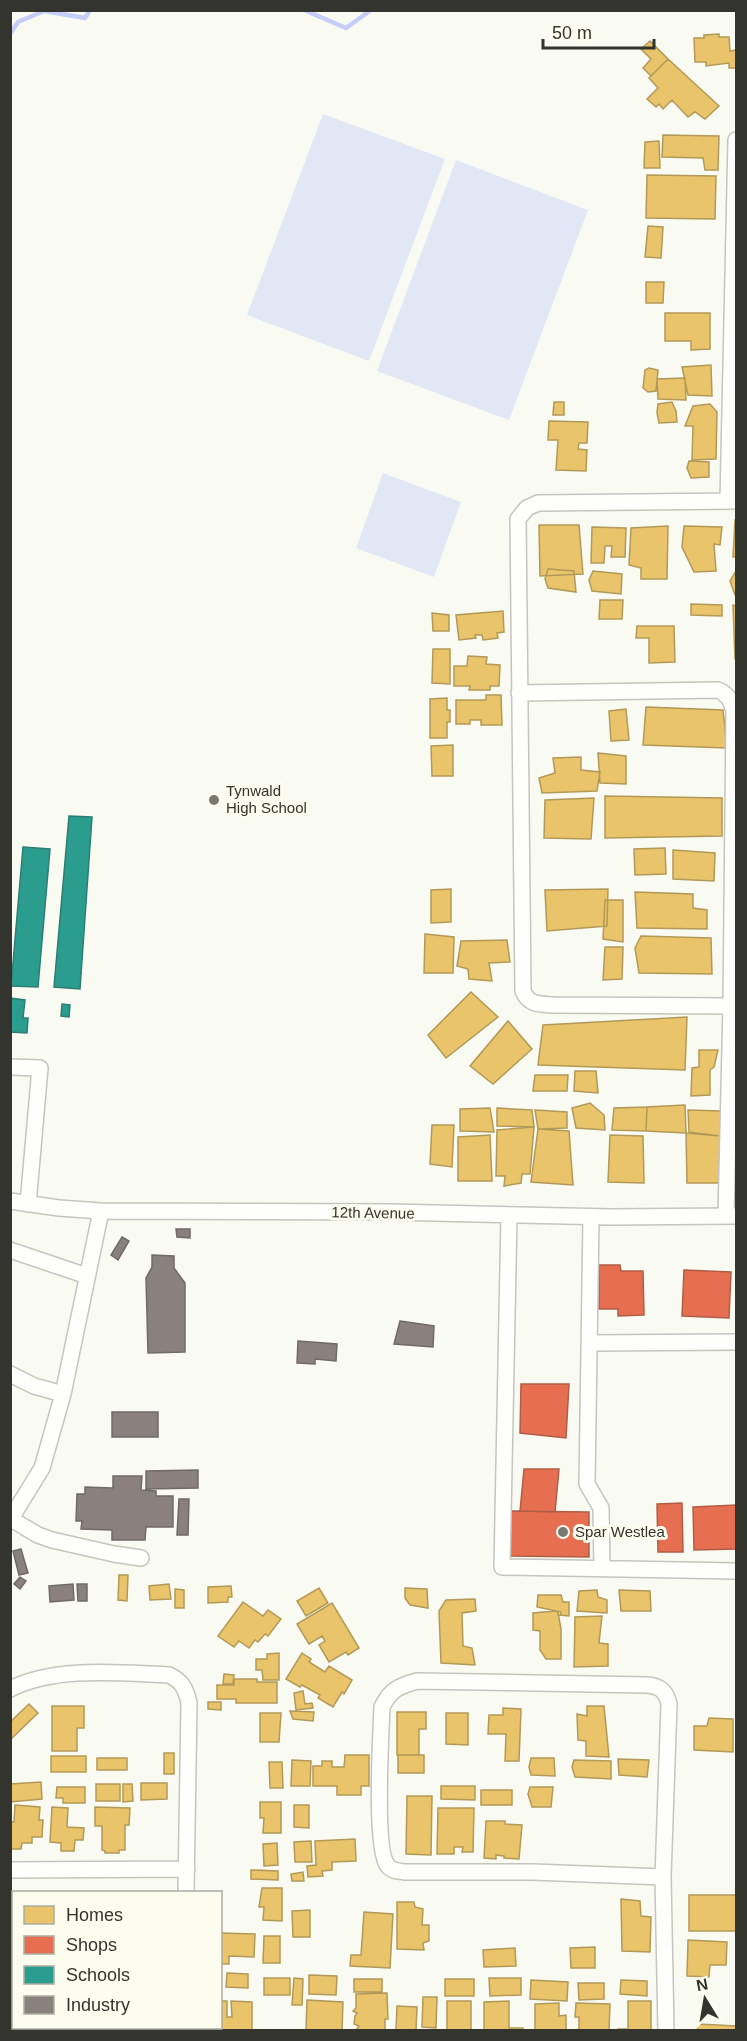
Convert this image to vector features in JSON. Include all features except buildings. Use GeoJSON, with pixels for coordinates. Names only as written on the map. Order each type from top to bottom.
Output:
{"type":"FeatureCollection","features":[{"type":"Feature","properties":{"kind":"street"},"geometry":{"type":"LineString","coordinates":[[732,1006],[555,1005],[531,1003],[523,991],[518,519],[527,508],[538,503],[732,501],[736,140]]}},
{"type":"Feature","properties":{"kind":"street"},"geometry":{"type":"LineString","coordinates":[[519,693],[718,690],[729,698],[734,711],[731,1216]]}},
{"type":"Feature","properties":{"kind":"street"},"geometry":{"type":"LineString","coordinates":[[10,1067],[40,1068],[28,1204]]}},
{"type":"Feature","properties":{"kind":"street","name":"12th Avenue"},"geometry":{"type":"LineString","coordinates":[[10,1201],[101,1211],[591,1217],[731,1216]]}},
{"type":"Feature","properties":{"kind":"street"},"geometry":{"type":"LineString","coordinates":[[101,1211],[63,1394],[42,1468],[11,1519],[38,1535],[52,1540],[141,1558]]}},
{"type":"Feature","properties":{"kind":"street"},"geometry":{"type":"LineString","coordinates":[[509,1215],[502,1567],[736,1571]]}},
{"type":"Feature","properties":{"kind":"street"},"geometry":{"type":"LineString","coordinates":[[591,1217],[587,1484],[601,1508],[602,1567]]}},
{"type":"Feature","properties":{"kind":"street"},"geometry":{"type":"LineString","coordinates":[[10,1250],[87,1276]]}},
{"type":"Feature","properties":{"kind":"street"},"geometry":{"type":"LineString","coordinates":[[590,1342],[736,1342]]}},
{"type":"Feature","properties":{"kind":"street"},"geometry":{"type":"LineString","coordinates":[[10,1374],[34,1386],[63,1394]]}},
{"type":"Feature","properties":{"kind":"street"},"geometry":{"type":"LineString","coordinates":[[10,1689],[40,1678],[104,1673],[169,1675],[178,1680],[186,1690],[189,1702],[186,1891]]}},
{"type":"Feature","properties":{"kind":"street"},"geometry":{"type":"LineString","coordinates":[[663,1877],[533,1872],[405,1872],[395,1871],[388,1867],[382,1852],[379,1784],[382,1707],[386,1698],[392,1690],[401,1685],[417,1681],[647,1685],[655,1686],[663,1691],[669,1704],[663,1877],[666,2031]]}},
{"type":"Feature","properties":{"kind":"street"},"geometry":{"type":"LineString","coordinates":[[10,1870],[187,1869]]}},
{"type":"Feature","properties":{"kind":"shaded area"},"geometry":{"type":"Polygon","coordinates":[[[323,114],[445,159],[369,361],[247,315],[323,114]]]}},
{"type":"Feature","properties":{"kind":"shaded area"},"geometry":{"type":"Polygon","coordinates":[[[456,160],[588,210],[509,420],[377,371],[456,160]]]}},
{"type":"Feature","properties":{"kind":"shaded area"},"geometry":{"type":"Polygon","coordinates":[[[383,473],[461,502],[434,577],[356,548],[383,473]]]}},
{"type":"Feature","properties":{"kind":"waterway"},"geometry":{"type":"LineString","coordinates":[[10,34],[18,22],[44,11],[85,18],[90,10]]}},
{"type":"Feature","properties":{"kind":"waterway"},"geometry":{"type":"LineString","coordinates":[[304,10],[346,28],[371,10]]}},
{"type":"Feature","properties":{"kind":"place","name":"Tynwald High School"},"geometry":{"type":"Point","coordinates":[214,800]}},
{"type":"Feature","properties":{"kind":"place","name":"Spar Westlea"},"geometry":{"type":"Point","coordinates":[563,1532]}}]}
